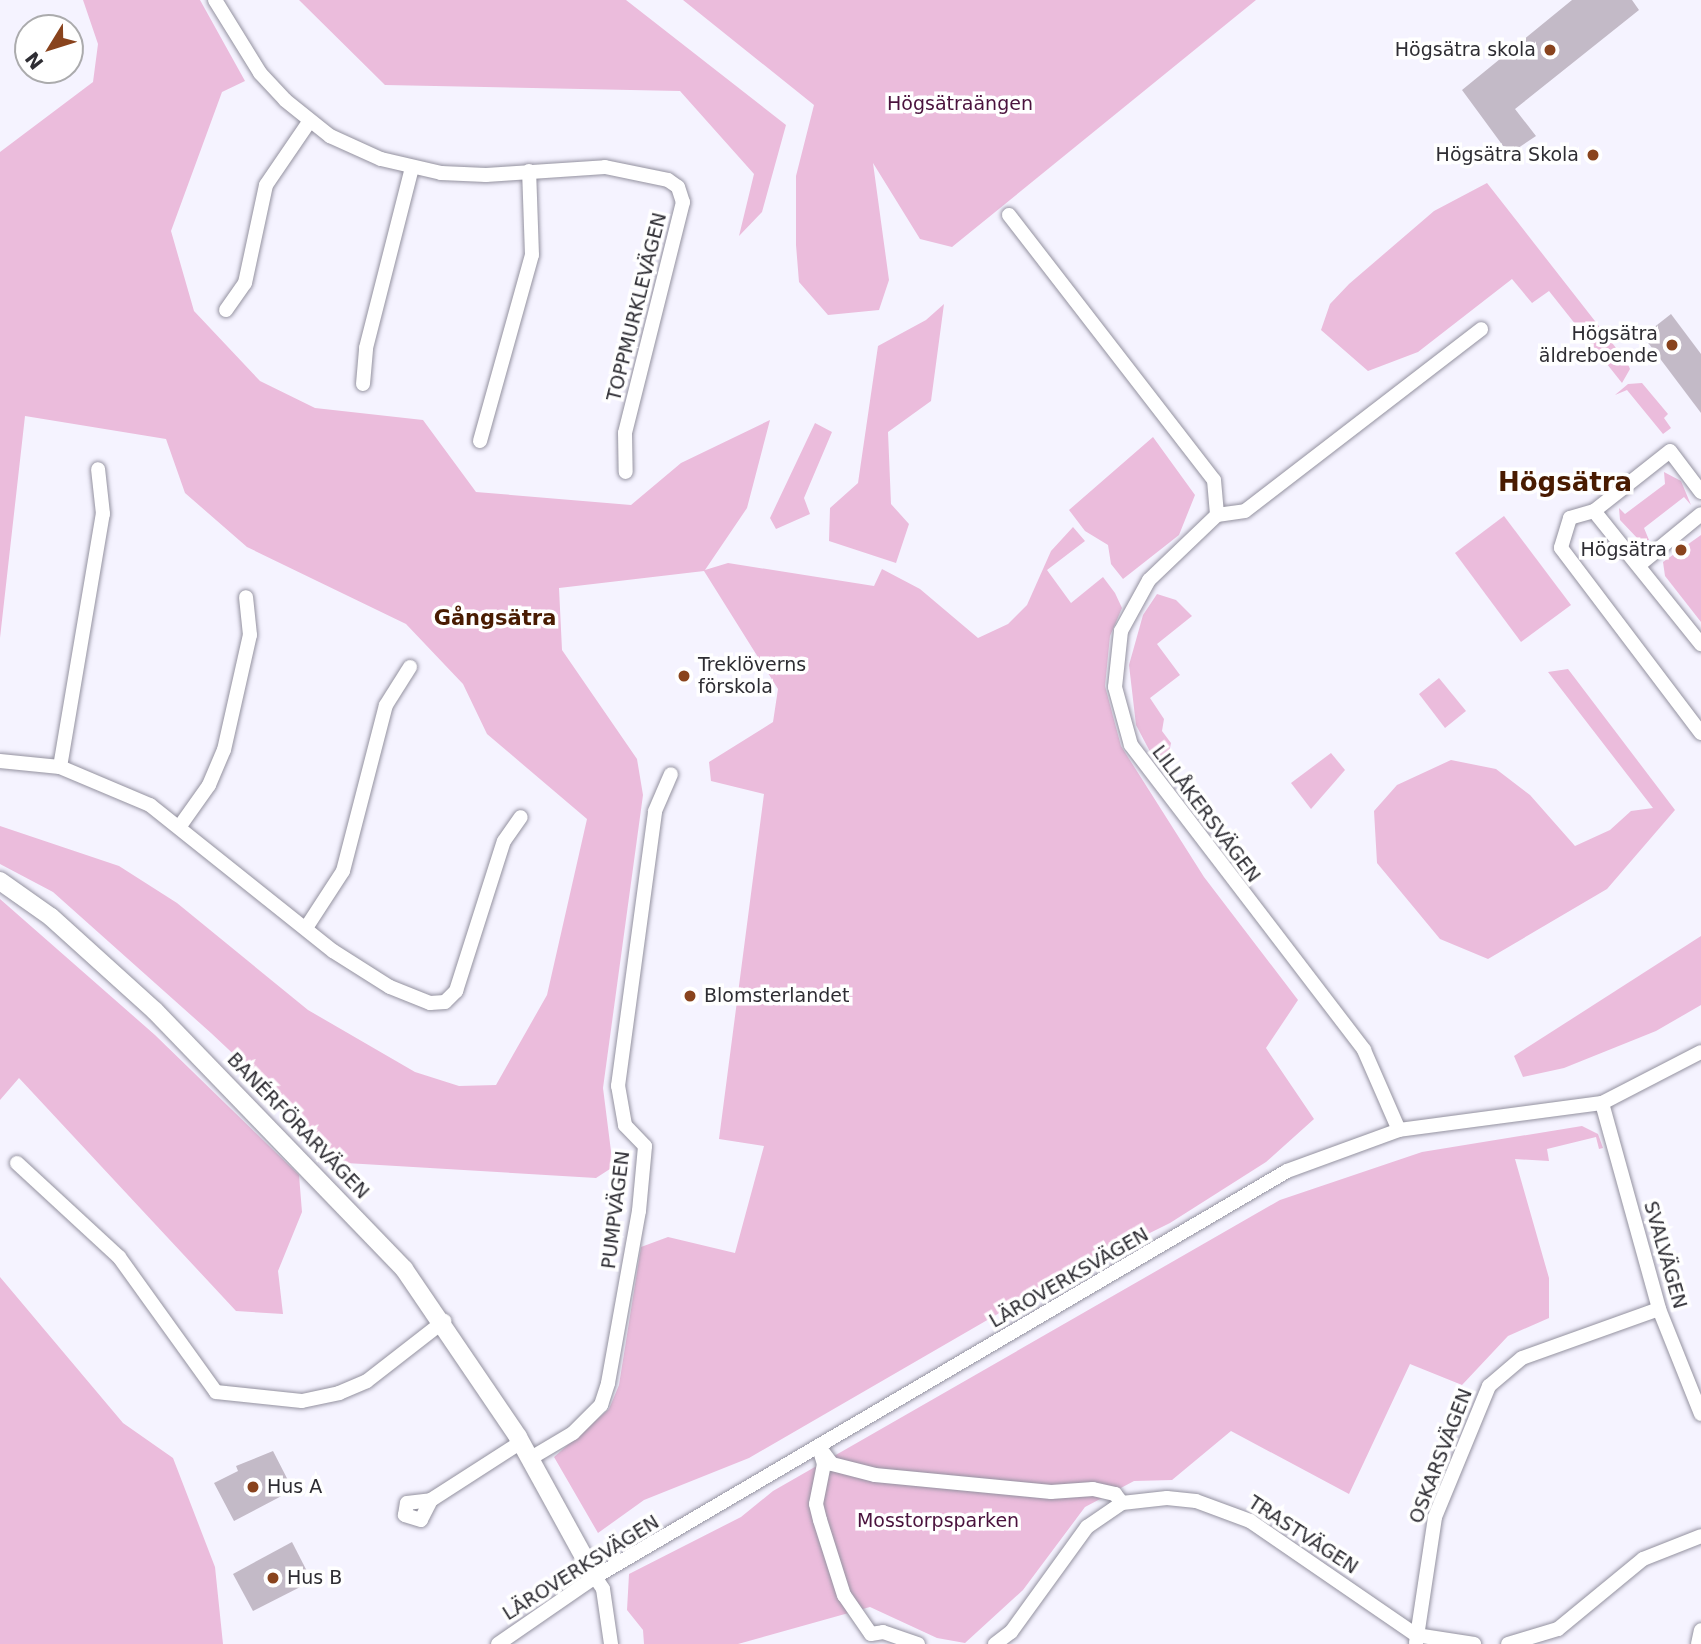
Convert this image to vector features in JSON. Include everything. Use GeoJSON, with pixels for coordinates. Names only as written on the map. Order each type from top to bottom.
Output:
{"type":"FeatureCollection","features":[{"type":"Feature","properties":{"kind":"street","name":"TOPPMURKLEVÄGEN"},"geometry":{"type":"LineString","coordinates":[[215,0],[260,73],[309,122],[352,147],[412,168],[486,175],[606,167],[668,180],[682,194],[625,433],[626,472]]}},
{"type":"Feature","properties":{"kind":"street"},"geometry":{"type":"LineString","coordinates":[[226,310],[244,284],[266,185],[309,122]]}},
{"type":"Feature","properties":{"kind":"street"},"geometry":{"type":"LineString","coordinates":[[363,384],[366,348],[412,168]]}},
{"type":"Feature","properties":{"kind":"street"},"geometry":{"type":"LineString","coordinates":[[480,441],[532,254],[535,217],[529,172]]}},
{"type":"Feature","properties":{"kind":"street"},"geometry":{"type":"LineString","coordinates":[[1009,215],[1214,480],[1217,514],[1245,511],[1481,329]]}},
{"type":"Feature","properties":{"kind":"street"},"geometry":{"type":"LineString","coordinates":[[1701,492],[1670,451],[1594,511],[1570,518],[1560,535],[1561,548],[1701,733]]}},
{"type":"Feature","properties":{"kind":"street"},"geometry":{"type":"LineString","coordinates":[[60,767],[103,514],[98,469]]}},
{"type":"Feature","properties":{"kind":"street"},"geometry":{"type":"LineString","coordinates":[[1594,511],[1701,644]]}},
{"type":"Feature","properties":{"kind":"street","name":"LILLÅKERSVÄGEN"},"geometry":{"type":"LineString","coordinates":[[1217,514],[1205,532],[1167,561],[1134,602],[1115,658],[1119,714],[1144,765],[1364,1050],[1399,1130]]}},
{"type":"Feature","properties":{"kind":"street"},"geometry":{"type":"LineString","coordinates":[[1639,565],[1701,514]]}},
{"type":"Feature","properties":{"kind":"street"},"geometry":{"type":"LineString","coordinates":[[180,826],[198,805],[224,750],[250,635],[246,597]]}},
{"type":"Feature","properties":{"kind":"street"},"geometry":{"type":"LineString","coordinates":[[306,928],[343,871],[386,705],[410,667]]}},
{"type":"Feature","properties":{"kind":"street"},"geometry":{"type":"LineString","coordinates":[[0,761],[60,767],[117,788],[180,826],[306,928],[390,987],[430,1003],[445,1002],[456,990],[504,841],[521,817]]}},
{"type":"Feature","properties":{"kind":"street","name":"PUMPVÄGEN"},"geometry":{"type":"LineString","coordinates":[[531,1458],[573,1433],[601,1405],[608,1383],[639,1211],[645,1146],[625,1125],[618,1086],[655,811],[671,774]]}},
{"type":"Feature","properties":{"kind":"street","name":"BANÉRFÖRARVÄGEN"},"geometry":{"type":"LineString","coordinates":[[0,881],[66,929],[214,1069],[323,1179],[444,1321],[531,1458],[595,1577]]}},
{"type":"Feature","properties":{"kind":"street","name":"LÄROVERKSVÄGEN"},"geometry":{"type":"LineString","coordinates":[[498,1644],[595,1577],[1287,1171],[1399,1130],[1602,1103],[1701,1052]]}},
{"type":"Feature","properties":{"kind":"street","name":"SVALVÄGEN"},"geometry":{"type":"LineString","coordinates":[[1602,1103],[1659,1308],[1701,1414]]}},
{"type":"Feature","properties":{"kind":"street"},"geometry":{"type":"LineString","coordinates":[[17,1163],[118,1256],[216,1392],[302,1401],[339,1393],[368,1381],[444,1321]]}},
{"type":"Feature","properties":{"kind":"street","name":"OSKARSVÄGEN"},"geometry":{"type":"LineString","coordinates":[[1416,1640],[1435,1517],[1489,1386],[1522,1358],[1659,1308]]}},
{"type":"Feature","properties":{"kind":"street"},"geometry":{"type":"LineString","coordinates":[[431,1500],[521,1442]]}},
{"type":"Feature","properties":{"kind":"street"},"geometry":{"type":"LineString","coordinates":[[819,1447],[832,1464],[862,1473],[1051,1492],[1093,1489],[1115,1494],[1122,1503]]}},
{"type":"Feature","properties":{"kind":"street"},"geometry":{"type":"LineString","coordinates":[[819,1447],[824,1464],[816,1504],[844,1595],[868,1639],[883,1632],[918,1644]]}},
{"type":"Feature","properties":{"kind":"street","name":"TRASTVÄGEN"},"geometry":{"type":"LineString","coordinates":[[995,1644],[1011,1632],[1087,1527],[1122,1503],[1167,1498],[1224,1509],[1289,1544],[1416,1640],[1474,1644]]}},
{"type":"Feature","properties":{"kind":"street"},"geometry":{"type":"LineString","coordinates":[[1508,1644],[1558,1629],[1643,1559],[1701,1536]]}},
{"type":"Feature","properties":{"kind":"street"},"geometry":{"type":"LineString","coordinates":[[595,1577],[603,1589],[611,1644]]}},
{"type":"Feature","properties":{"kind":"street"},"geometry":{"type":"LineString","coordinates":[[1698,1644],[1701,1630]]}},
{"type":"Feature","properties":{"kind":"green space"},"geometry":{"type":"Polygon","coordinates":[[[83,0],[200,0],[245,81],[222,92],[171,231],[194,311],[260,381],[315,408],[423,420],[476,492],[631,505],[681,463],[770,420],[747,508],[705,570],[728,563],[874,586],[882,569],[920,589],[978,638],[1008,624],[1027,605],[1051,551],[1073,527],[1085,541],[1047,570],[1071,603],[1103,577],[1115,593],[1122,608],[1110,636],[1105,686],[1121,746],[1204,877],[1298,1000],[1266,1048],[1314,1119],[1266,1162],[1170,1223],[1067,1274],[749,1458],[644,1500],[598,1533],[554,1457],[609,1409],[619,1385],[641,1247],[668,1237],[735,1253],[764,1146],[719,1139],[764,794],[711,781],[709,762],[773,722],[778,689],[704,571],[559,588],[562,650],[637,759],[643,795],[603,1088],[613,1167],[596,1178],[329,1162],[260,1079],[211,1033],[53,892],[0,864],[0,826],[119,866],[177,903],[308,1010],[415,1072],[459,1086],[496,1085],[547,995],[587,819],[487,734],[463,684],[406,624],[247,547],[185,493],[166,439],[25,416],[0,638],[0,152],[93,82],[98,44],[83,0]]]}},
{"type":"Feature","properties":{"kind":"green space"},"geometry":{"type":"Polygon","coordinates":[[[299,0],[626,0],[786,125],[762,212],[739,236],[754,174],[680,91],[385,85],[299,0]]]}},
{"type":"Feature","properties":{"kind":"green space","name":"Högsätraängen"},"geometry":{"type":"Polygon","coordinates":[[[683,0],[1256,0],[952,247],[920,239],[873,163],[889,280],[879,310],[828,315],[799,282],[796,245],[796,176],[814,105],[683,0]]]}},
{"type":"Feature","properties":{"kind":"green space"},"geometry":{"type":"Polygon","coordinates":[[[1487,183],[1627,362],[1630,369],[1622,383],[1549,291],[1532,303],[1512,279],[1418,352],[1368,371],[1321,330],[1330,304],[1349,284],[1434,211],[1487,183]]]}},
{"type":"Feature","properties":{"kind":"green space"},"geometry":{"type":"Polygon","coordinates":[[[944,304],[931,401],[888,432],[891,504],[909,524],[896,563],[829,541],[830,508],[858,483],[878,346],[926,320],[944,304]]]}},
{"type":"Feature","properties":{"kind":"green space"},"geometry":{"type":"Polygon","coordinates":[[[1642,383],[1668,414],[1664,418],[1671,428],[1663,434],[1627,390],[1615,395],[1628,384],[1642,383]]]}},
{"type":"Feature","properties":{"kind":"green space"},"geometry":{"type":"Polygon","coordinates":[[[815,423],[832,432],[804,498],[810,514],[776,529],[770,518],[815,423]]]}},
{"type":"Feature","properties":{"kind":"green space"},"geometry":{"type":"Polygon","coordinates":[[[1153,437],[1195,495],[1179,535],[1123,579],[1111,564],[1108,545],[1085,531],[1069,510],[1153,437]]]}},
{"type":"Feature","properties":{"kind":"green space"},"geometry":{"type":"Polygon","coordinates":[[[1664,472],[1681,481],[1691,505],[1684,497],[1644,528],[1649,540],[1639,540],[1620,520],[1619,508],[1625,514],[1665,484],[1664,472]]]}},
{"type":"Feature","properties":{"kind":"green space"},"geometry":{"type":"Polygon","coordinates":[[[1504,516],[1571,605],[1521,642],[1455,553],[1504,516]]]}},
{"type":"Feature","properties":{"kind":"green space"},"geometry":{"type":"Polygon","coordinates":[[[1701,535],[1701,622],[1665,576],[1663,562],[1701,535]]]}},
{"type":"Feature","properties":{"kind":"green space"},"geometry":{"type":"Polygon","coordinates":[[[1157,594],[1176,600],[1192,616],[1157,644],[1180,675],[1150,698],[1164,719],[1162,731],[1171,743],[1169,753],[1156,763],[1136,725],[1129,665],[1143,615],[1157,594]]]}},
{"type":"Feature","properties":{"kind":"green space"},"geometry":{"type":"Polygon","coordinates":[[[1568,669],[1675,810],[1607,889],[1488,959],[1440,939],[1377,863],[1374,811],[1397,785],[1451,760],[1496,769],[1530,795],[1575,846],[1610,830],[1631,811],[1653,808],[1548,672],[1568,669]]]}},
{"type":"Feature","properties":{"kind":"green space"},"geometry":{"type":"Polygon","coordinates":[[[1439,678],[1466,711],[1445,728],[1419,694],[1439,678]]]}},
{"type":"Feature","properties":{"kind":"green space"},"geometry":{"type":"Polygon","coordinates":[[[1331,753],[1345,770],[1311,809],[1291,783],[1331,753]]]}},
{"type":"Feature","properties":{"kind":"green space"},"geometry":{"type":"Polygon","coordinates":[[[0,899],[155,1035],[299,1175],[302,1212],[278,1271],[283,1314],[236,1311],[19,1078],[0,1100],[0,899]]]}},
{"type":"Feature","properties":{"kind":"green space"},"geometry":{"type":"Polygon","coordinates":[[[1701,936],[1701,1005],[1656,1031],[1564,1068],[1523,1077],[1514,1056],[1701,936]]]}},
{"type":"Feature","properties":{"kind":"green space","name":"Mosstorpsparken"},"geometry":{"type":"Polygon","coordinates":[[[1582,1126],[1598,1134],[1603,1148],[1599,1149],[1596,1137],[1547,1149],[1549,1161],[1515,1159],[1549,1278],[1549,1318],[1508,1336],[1462,1385],[1410,1364],[1349,1494],[1231,1431],[1172,1480],[1134,1481],[1085,1507],[1023,1590],[965,1643],[937,1638],[870,1607],[738,1644],[644,1644],[643,1630],[627,1610],[629,1574],[741,1517],[773,1491],[1280,1200],[1422,1152],[1582,1126]]]}},
{"type":"Feature","properties":{"kind":"green space"},"geometry":{"type":"Polygon","coordinates":[[[0,1277],[123,1423],[173,1458],[215,1567],[223,1644],[0,1644],[0,1277]]]}},
{"type":"Feature","properties":{"kind":"building","name":"Högsätra skola"},"geometry":{"type":"Polygon","coordinates":[[[1572,0],[1632,0],[1639,10],[1515,109],[1536,136],[1509,154],[1462,90],[1572,0]]]}},
{"type":"Feature","properties":{"kind":"building","name":"Högsätra äldreboende"},"geometry":{"type":"Polygon","coordinates":[[[1671,314],[1701,354],[1701,413],[1643,336],[1671,314]]]}},
{"type":"Feature","properties":{"kind":"building","name":"Hus A"},"geometry":{"type":"Polygon","coordinates":[[[273,1451],[293,1490],[234,1521],[214,1483],[238,1471],[236,1466],[273,1451]]]}},
{"type":"Feature","properties":{"kind":"building","name":"Hus B"},"geometry":{"type":"Polygon","coordinates":[[[292,1542],[312,1581],[253,1611],[233,1574],[292,1542]]]}},
{"type":"Feature","properties":{"kind":"place","name":"Högsätra skola"},"geometry":{"type":"Point","coordinates":[1550,50]}},
{"type":"Feature","properties":{"kind":"place","name":"Högsätra Skola"},"geometry":{"type":"Point","coordinates":[1593,155]}},
{"type":"Feature","properties":{"kind":"place","name":"Högsätra äldreboende"},"geometry":{"type":"Point","coordinates":[1672,345]}},
{"type":"Feature","properties":{"kind":"place","name":"Högsätra"},"geometry":{"type":"Point","coordinates":[1681,550]}},
{"type":"Feature","properties":{"kind":"place","name":"Treklöverns förskola"},"geometry":{"type":"Point","coordinates":[684,676]}},
{"type":"Feature","properties":{"kind":"place","name":"Blomsterlandet"},"geometry":{"type":"Point","coordinates":[690,996]}},
{"type":"Feature","properties":{"kind":"place","name":"Hus A"},"geometry":{"type":"Point","coordinates":[253,1487]}},
{"type":"Feature","properties":{"kind":"place","name":"Hus B"},"geometry":{"type":"Point","coordinates":[273,1578]}},
{"type":"Feature","properties":{"kind":"district","name":"Högsätra"},"geometry":{"type":"Point","coordinates":[1565,483]}},
{"type":"Feature","properties":{"kind":"district","name":"Gångsätra"},"geometry":{"type":"Point","coordinates":[495,618]}}]}
